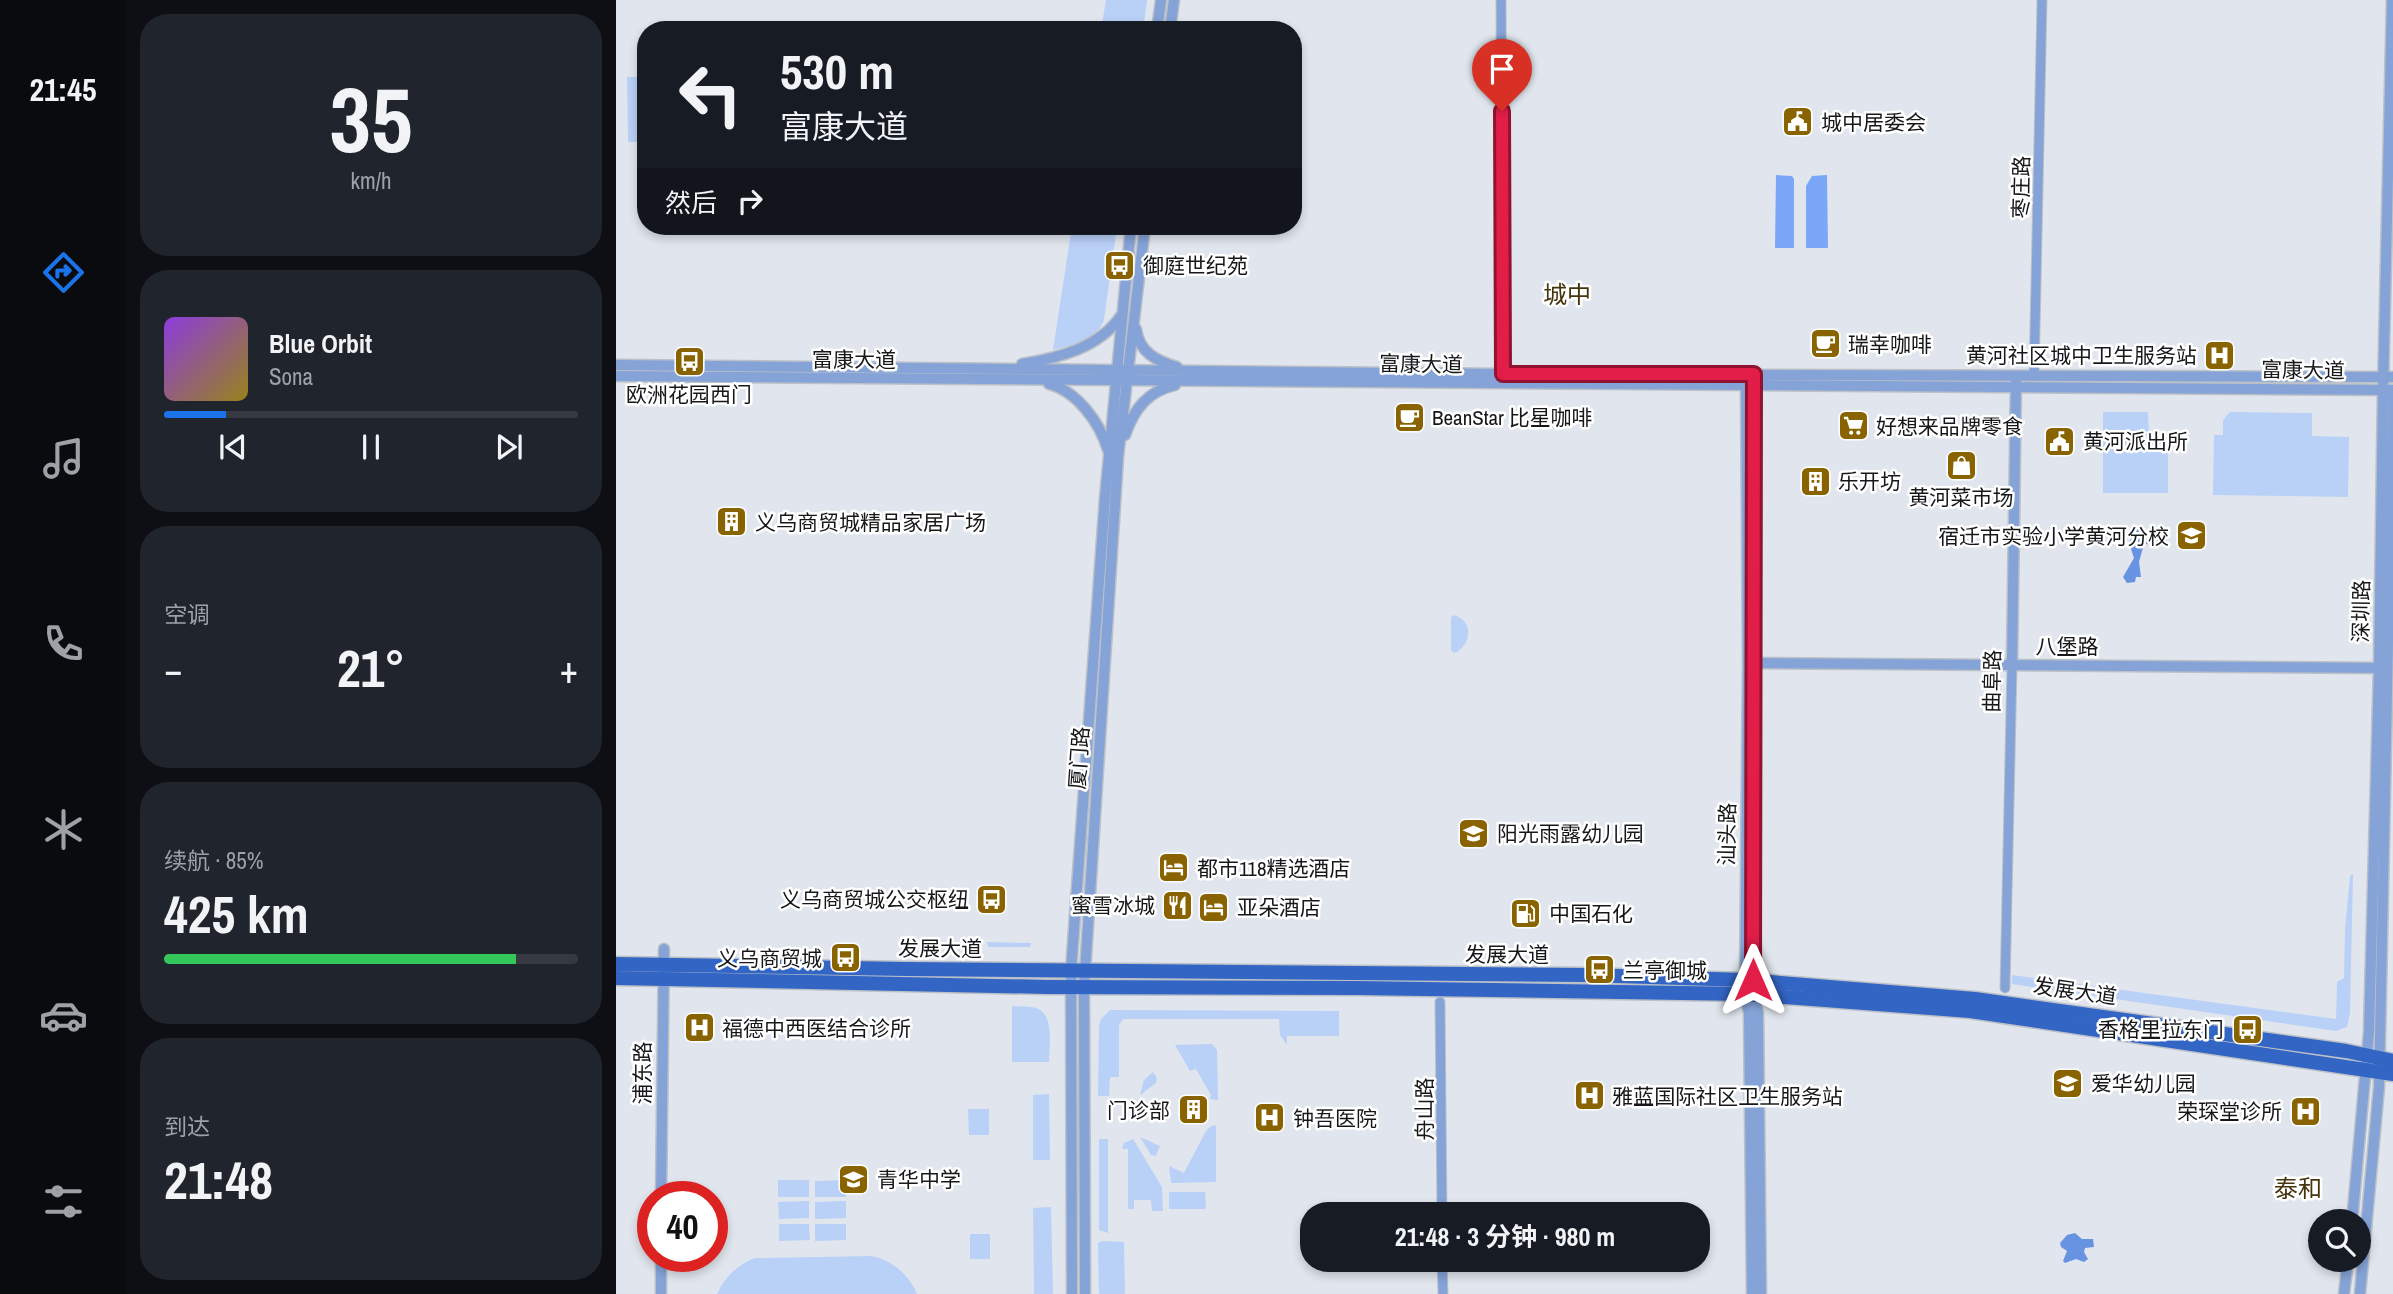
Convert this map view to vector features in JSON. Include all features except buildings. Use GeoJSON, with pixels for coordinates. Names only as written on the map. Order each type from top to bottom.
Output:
{"type":"FeatureCollection","features":[{"type":"Feature","properties":{"kind":"main road","name":"发展大道"},"geometry":{"type":"LineString","coordinates":[[616,964],[663,972],[1077,988],[1749,987]]}},
{"type":"Feature","properties":{"kind":"main road","name":"发展大道"},"geometry":{"type":"LineString","coordinates":[[616,978],[663,972],[1078,971],[1572,975],[1975,999],[2377,1068]]}},
{"type":"Feature","properties":{"kind":"street"},"geometry":{"type":"LineString","coordinates":[[1158,21],[1161,0]]}},
{"type":"Feature","properties":{"kind":"street"},"geometry":{"type":"LineString","coordinates":[[1171,21],[1174,0]]}},
{"type":"Feature","properties":{"kind":"street"},"geometry":{"type":"LineString","coordinates":[[1501,0],[1503,374]]}},
{"type":"Feature","properties":{"kind":"street","name":"枣庄路"},"geometry":{"type":"LineString","coordinates":[[2034,376],[2042,0]]}},
{"type":"Feature","properties":{"kind":"street","name":"深圳路"},"geometry":{"type":"LineString","coordinates":[[2360,1294],[2377,1068],[2390,392],[2392,0]]}},
{"type":"Feature","properties":{"kind":"street","name":"厦门路"},"geometry":{"type":"LineString","coordinates":[[1072,1294],[1077,988],[1122,375],[1122,314],[1131,235]]}},
{"type":"Feature","properties":{"kind":"street","name":"厦门路"},"geometry":{"type":"LineString","coordinates":[[1122,375],[1134,319],[1144,235]]}},
{"type":"Feature","properties":{"kind":"street"},"geometry":{"type":"LineString","coordinates":[[997,374],[1082,347],[1104,335],[1122,314]]}},
{"type":"Feature","properties":{"kind":"street"},"geometry":{"type":"LineString","coordinates":[[1134,319],[1137,339],[1151,357],[1192,375]]}},
{"type":"Feature","properties":{"kind":"street","name":"富康大道"},"geometry":{"type":"LineString","coordinates":[[616,365],[997,374]]}},
{"type":"Feature","properties":{"kind":"street"},"geometry":{"type":"LineString","coordinates":[[997,374],[1061,387],[1090,416],[1114,458]]}},
{"type":"Feature","properties":{"kind":"street","name":"富康大道"},"geometry":{"type":"LineString","coordinates":[[616,376],[1750,374],[2388,377]]}},
{"type":"Feature","properties":{"kind":"street","name":"汕头路"},"geometry":{"type":"LineString","coordinates":[[1750,374],[1749,1013],[1752,1294]]}},
{"type":"Feature","properties":{"kind":"street"},"geometry":{"type":"LineString","coordinates":[[1114,458],[1131,419],[1144,400],[1159,389],[1192,375]]}},
{"type":"Feature","properties":{"kind":"street","name":"富康大道"},"geometry":{"type":"LineString","coordinates":[[1192,375],[1750,387],[2390,392]]}},
{"type":"Feature","properties":{"kind":"street","name":"曲阜路"},"geometry":{"type":"LineString","coordinates":[[2006,988],[2016,376]]}},
{"type":"Feature","properties":{"kind":"street","name":"八堡路"},"geometry":{"type":"LineString","coordinates":[[1751,663],[2383,668]]}},
{"type":"Feature","properties":{"kind":"street","name":"浦东路"},"geometry":{"type":"LineString","coordinates":[[661,1181],[664,950]]}},
{"type":"Feature","properties":{"kind":"street","name":"汕头路"},"geometry":{"type":"LineString","coordinates":[[1749,987],[1758,1013],[1761,1294]]}},
{"type":"Feature","properties":{"kind":"street","name":"厦门路"},"geometry":{"type":"LineString","coordinates":[[1077,988],[1086,1294]]}},
{"type":"Feature","properties":{"kind":"street","name":"舟山路"},"geometry":{"type":"LineString","coordinates":[[1440,1002],[1442,1202]]}},
{"type":"Feature","properties":{"kind":"street","name":"深圳路"},"geometry":{"type":"LineString","coordinates":[[2354,1209],[2377,1068]]}},
{"type":"Feature","properties":{"kind":"street"},"geometry":{"type":"LineString","coordinates":[[661,1272],[661,1294]]}},
{"type":"Feature","properties":{"kind":"street"},"geometry":{"type":"LineString","coordinates":[[1443,1272],[1443,1294]]}},
{"type":"Feature","properties":{"kind":"street"},"geometry":{"type":"LineString","coordinates":[[2344,1294],[2347,1272]]}},
{"type":"Feature","properties":{"kind":"shaded area"},"geometry":{"type":"Polygon","coordinates":[[[1106,0],[1147,0],[1144,21],[1102,21],[1106,0]]]}},
{"type":"Feature","properties":{"kind":"shaded area"},"geometry":{"type":"Polygon","coordinates":[[[627,77],[637,77],[637,142],[628,142],[627,77]]]}},
{"type":"Feature","properties":{"kind":"shaded area"},"geometry":{"type":"Polygon","coordinates":[[[1776,175],[1792,176],[1794,179],[1794,248],[1775,248],[1776,175]]]}},
{"type":"Feature","properties":{"kind":"shaded area"},"geometry":{"type":"Polygon","coordinates":[[[1827,175],[1828,248],[1806,248],[1806,186],[1812,176],[1827,175]]]}},
{"type":"Feature","properties":{"kind":"shaded area"},"geometry":{"type":"Polygon","coordinates":[[[1071,235],[1116,235],[1104,320],[1089,337],[1053,350],[1071,235]]]}},
{"type":"Feature","properties":{"kind":"shaded area"},"geometry":{"type":"Polygon","coordinates":[[[2103,412],[2148,412],[2149,435],[2168,435],[2168,493],[2103,493],[2103,412]]]}},
{"type":"Feature","properties":{"kind":"shaded area"},"geometry":{"type":"Polygon","coordinates":[[[2230,412],[2312,413],[2312,436],[2349,437],[2348,497],[2213,495],[2214,435],[2223,435],[2223,420],[2230,412]]]}},
{"type":"Feature","properties":{"kind":"shaded area"},"geometry":{"type":"Polygon","coordinates":[[[2134,528],[2160,531],[2167,542],[2164,545],[2144,544],[2139,562],[2141,577],[2136,577],[2135,582],[2127,583],[2123,577],[2134,558],[2129,543],[2131,530],[2134,528]]]}},
{"type":"Feature","properties":{"kind":"shaded area"},"geometry":{"type":"Polygon","coordinates":[[[1453,615],[1465,622],[1468,632],[1465,644],[1455,653],[1451,651],[1453,615]]]}},
{"type":"Feature","properties":{"kind":"shaded area"},"geometry":{"type":"Polygon","coordinates":[[[2353,874],[2350,1013],[2347,1027],[2336,1031],[2012,984],[2012,975],[2336,1019],[2337,982],[2344,978],[2345,928],[2350,876],[2353,874]]]}},
{"type":"Feature","properties":{"kind":"shaded area"},"geometry":{"type":"Polygon","coordinates":[[[987,942],[1031,943],[1030,947],[988,947],[987,942]]]}},
{"type":"Feature","properties":{"kind":"shaded area"},"geometry":{"type":"Polygon","coordinates":[[[1012,1006],[1036,1008],[1046,1017],[1050,1031],[1049,1062],[1012,1062],[1012,1006]]]}},
{"type":"Feature","properties":{"kind":"shaded area"},"geometry":{"type":"Polygon","coordinates":[[[1110,1010],[1339,1011],[1339,1036],[1287,1036],[1287,1045],[1280,1035],[1279,1019],[1123,1019],[1119,1025],[1119,1077],[1110,1077],[1109,1096],[1098,1096],[1099,1026],[1101,1019],[1110,1010]]]}},
{"type":"Feature","properties":{"kind":"shaded area"},"geometry":{"type":"Polygon","coordinates":[[[1212,1044],[1217,1050],[1218,1100],[1210,1099],[1211,1095],[1196,1069],[1190,1071],[1175,1045],[1212,1044]]]}},
{"type":"Feature","properties":{"kind":"shaded area"},"geometry":{"type":"Polygon","coordinates":[[[1153,1072],[1157,1078],[1156,1083],[1140,1095],[1144,1080],[1153,1072]]]}},
{"type":"Feature","properties":{"kind":"shaded area"},"geometry":{"type":"Polygon","coordinates":[[[1049,1094],[1050,1160],[1033,1160],[1033,1095],[1049,1094]]]}},
{"type":"Feature","properties":{"kind":"shaded area"},"geometry":{"type":"Polygon","coordinates":[[[968,1109],[989,1109],[989,1135],[969,1135],[968,1109]]]}},
{"type":"Feature","properties":{"kind":"shaded area"},"geometry":{"type":"Polygon","coordinates":[[[1216,1125],[1216,1182],[1171,1183],[1169,1166],[1184,1173],[1206,1131],[1216,1125]]]}},
{"type":"Feature","properties":{"kind":"shaded area"},"geometry":{"type":"Polygon","coordinates":[[[1140,1137],[1160,1146],[1156,1156],[1151,1155],[1140,1137]]]}},
{"type":"Feature","properties":{"kind":"shaded area"},"geometry":{"type":"Polygon","coordinates":[[[1099,1139],[1108,1139],[1108,1233],[1099,1230],[1099,1139]]]}},
{"type":"Feature","properties":{"kind":"shaded area"},"geometry":{"type":"Polygon","coordinates":[[[1133,1139],[1162,1187],[1163,1211],[1152,1211],[1151,1200],[1134,1200],[1134,1209],[1128,1209],[1128,1149],[1122,1149],[1124,1143],[1133,1139]]]}},
{"type":"Feature","properties":{"kind":"shaded area"},"geometry":{"type":"Polygon","coordinates":[[[778,1180],[809,1180],[809,1197],[778,1197],[778,1180]]]}},
{"type":"Feature","properties":{"kind":"shaded area"},"geometry":{"type":"Polygon","coordinates":[[[846,1180],[846,1197],[815,1197],[815,1181],[846,1180]]]}},
{"type":"Feature","properties":{"kind":"shaded area"},"geometry":{"type":"Polygon","coordinates":[[[1169,1192],[1205,1192],[1206,1207],[1169,1209],[1169,1192]]]}},
{"type":"Feature","properties":{"kind":"shaded area"},"geometry":{"type":"Polygon","coordinates":[[[809,1201],[809,1218],[779,1219],[778,1202],[809,1201]]]}},
{"type":"Feature","properties":{"kind":"shaded area"},"geometry":{"type":"Polygon","coordinates":[[[846,1201],[846,1218],[815,1219],[815,1202],[846,1201]]]}},
{"type":"Feature","properties":{"kind":"shaded area"},"geometry":{"type":"Polygon","coordinates":[[[1051,1207],[1053,1294],[1034,1294],[1033,1208],[1051,1207]]]}},
{"type":"Feature","properties":{"kind":"shaded area"},"geometry":{"type":"Polygon","coordinates":[[[779,1224],[809,1224],[810,1240],[779,1241],[779,1224]]]}},
{"type":"Feature","properties":{"kind":"shaded area"},"geometry":{"type":"Polygon","coordinates":[[[815,1224],[846,1224],[846,1240],[815,1241],[815,1224]]]}},
{"type":"Feature","properties":{"kind":"shaded area"},"geometry":{"type":"Polygon","coordinates":[[[2075,1233],[2082,1239],[2093,1239],[2094,1247],[2085,1248],[2088,1259],[2084,1262],[2076,1259],[2065,1263],[2063,1261],[2067,1251],[2060,1243],[2067,1235],[2075,1233]]]}},
{"type":"Feature","properties":{"kind":"shaded area"},"geometry":{"type":"Polygon","coordinates":[[[970,1234],[990,1234],[990,1259],[970,1259],[970,1234]]]}},
{"type":"Feature","properties":{"kind":"shaded area"},"geometry":{"type":"Polygon","coordinates":[[[1124,1242],[1125,1294],[1099,1294],[1098,1243],[1124,1242]]]}},
{"type":"Feature","properties":{"kind":"shaded area"},"geometry":{"type":"Polygon","coordinates":[[[872,1256],[899,1269],[917,1294],[717,1294],[732,1272],[755,1258],[872,1256]]]}},
{"type":"Feature","properties":{"kind":"place","name":"城中居委会"},"geometry":{"type":"Point","coordinates":[1798,122]}},
{"type":"Feature","properties":{"kind":"place","name":"御庭世纪苑"},"geometry":{"type":"Point","coordinates":[1120,265]}},
{"type":"Feature","properties":{"kind":"place","name":"瑞幸咖啡"},"geometry":{"type":"Point","coordinates":[1825,344]}},
{"type":"Feature","properties":{"kind":"place","name":"黄河社区城中卫生服务站"},"geometry":{"type":"Point","coordinates":[2220,355]}},
{"type":"Feature","properties":{"kind":"place","name":"欧洲花园西门"},"geometry":{"type":"Point","coordinates":[689,362]}},
{"type":"Feature","properties":{"kind":"place","name":"BeanStar 比星咖啡"},"geometry":{"type":"Point","coordinates":[1409,417]}},
{"type":"Feature","properties":{"kind":"place","name":"好想来品牌零食"},"geometry":{"type":"Point","coordinates":[1853,426]}},
{"type":"Feature","properties":{"kind":"place","name":"黄河派出所"},"geometry":{"type":"Point","coordinates":[2060,441]}},
{"type":"Feature","properties":{"kind":"place","name":"黄河菜市场"},"geometry":{"type":"Point","coordinates":[1961,465]}},
{"type":"Feature","properties":{"kind":"place","name":"乐开坊"},"geometry":{"type":"Point","coordinates":[1815,481]}},
{"type":"Feature","properties":{"kind":"place","name":"义乌商贸城精品家居广场"},"geometry":{"type":"Point","coordinates":[732,522]}},
{"type":"Feature","properties":{"kind":"place","name":"宿迁市实验小学黄河分校"},"geometry":{"type":"Point","coordinates":[2192,536]}},
{"type":"Feature","properties":{"kind":"place","name":"阳光雨露幼儿园"},"geometry":{"type":"Point","coordinates":[1474,833]}},
{"type":"Feature","properties":{"kind":"place","name":"都市118精选酒店"},"geometry":{"type":"Point","coordinates":[1174,868]}},
{"type":"Feature","properties":{"kind":"place","name":"义乌商贸城公交枢纽"},"geometry":{"type":"Point","coordinates":[992,899]}},
{"type":"Feature","properties":{"kind":"place","name":"蜜雪冰城"},"geometry":{"type":"Point","coordinates":[1178,905]}},
{"type":"Feature","properties":{"kind":"place","name":"亚朵酒店"},"geometry":{"type":"Point","coordinates":[1214,907]}},
{"type":"Feature","properties":{"kind":"place","name":"中国石化"},"geometry":{"type":"Point","coordinates":[1526,913]}},
{"type":"Feature","properties":{"kind":"place","name":"义乌商贸城"},"geometry":{"type":"Point","coordinates":[845,958]}},
{"type":"Feature","properties":{"kind":"place","name":"兰亭御城"},"geometry":{"type":"Point","coordinates":[1600,970]}},
{"type":"Feature","properties":{"kind":"place","name":"福德中西医结合诊所"},"geometry":{"type":"Point","coordinates":[699,1028]}},
{"type":"Feature","properties":{"kind":"place","name":"香格里拉东门"},"geometry":{"type":"Point","coordinates":[2247,1029]}},
{"type":"Feature","properties":{"kind":"place","name":"爱华幼儿园"},"geometry":{"type":"Point","coordinates":[2068,1083]}},
{"type":"Feature","properties":{"kind":"place","name":"雅蓝国际社区卫生服务站"},"geometry":{"type":"Point","coordinates":[1589,1096]}},
{"type":"Feature","properties":{"kind":"place","name":"门诊部"},"geometry":{"type":"Point","coordinates":[1193,1110]}},
{"type":"Feature","properties":{"kind":"place","name":"荣琛堂诊所"},"geometry":{"type":"Point","coordinates":[2305,1111]}},
{"type":"Feature","properties":{"kind":"place","name":"钟吾医院"},"geometry":{"type":"Point","coordinates":[1270,1118]}},
{"type":"Feature","properties":{"kind":"place","name":"青华中学"},"geometry":{"type":"Point","coordinates":[854,1179]}},
{"type":"Feature","properties":{"kind":"district","name":"城中"},"geometry":{"type":"Point","coordinates":[1567,294]}},
{"type":"Feature","properties":{"kind":"district","name":"泰和"},"geometry":{"type":"Point","coordinates":[2298,1188]}},
{"type":"Feature","properties":{"kind":"route"},"geometry":{"type":"LineString","coordinates":[[1502,111],[1503,374],[1754,374],[1753,980]]}}]}
